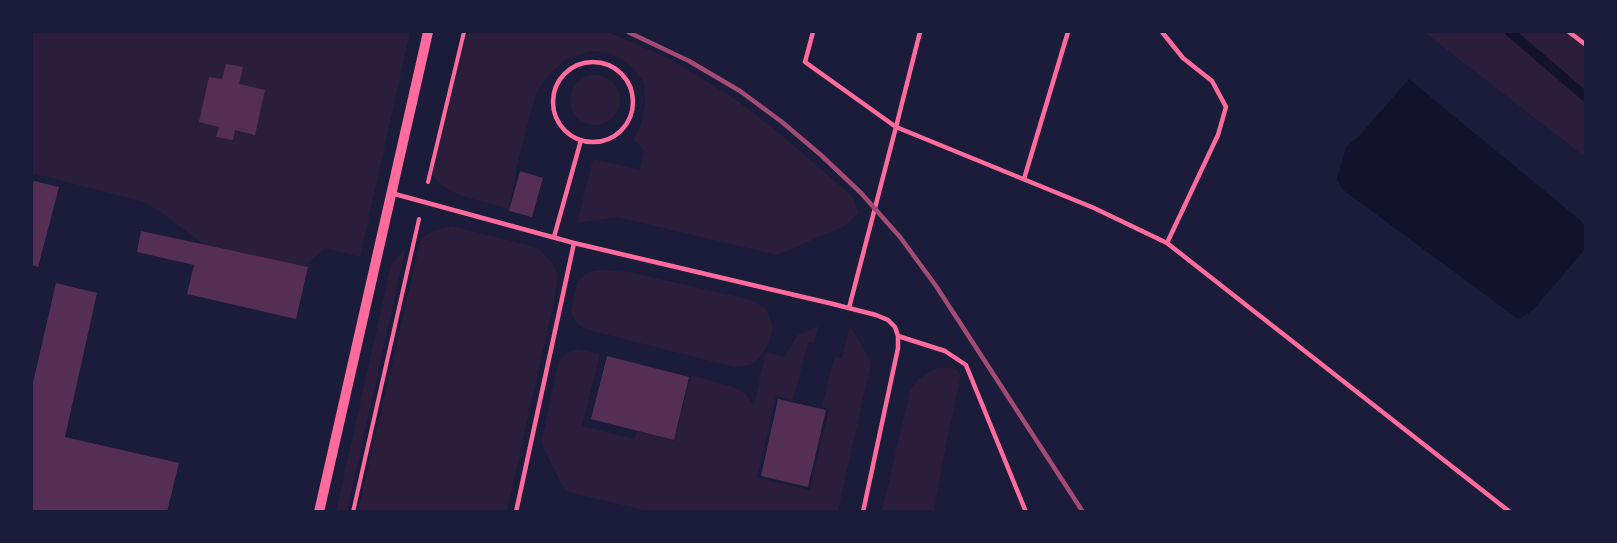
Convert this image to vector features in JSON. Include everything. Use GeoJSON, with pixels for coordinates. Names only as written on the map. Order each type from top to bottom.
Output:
{"type":"FeatureCollection","features":[{"type":"Feature","properties":{"kind":"street"},"geometry":{"type":"LineString","coordinates":[[320,512],[428,32]]}},
{"type":"Feature","properties":{"kind":"lane"},"geometry":{"type":"LineString","coordinates":[[813,32],[805,62],[896,127],[1094,208],[1167,243],[1510,512]]}},
{"type":"Feature","properties":{"kind":"lane"},"geometry":{"type":"LineString","coordinates":[[849,308],[920,32]]}},
{"type":"Feature","properties":{"kind":"lane"},"geometry":{"type":"LineString","coordinates":[[1024,179],[1068,32]]}},
{"type":"Feature","properties":{"kind":"lane"},"geometry":{"type":"LineString","coordinates":[[1162,32],[1183,58],[1212,81],[1226,107],[1218,135],[1167,243]]}},
{"type":"Feature","properties":{"kind":"lane"},"geometry":{"type":"LineString","coordinates":[[1569,32],[1586,45]]}},
{"type":"Feature","properties":{"kind":"lane"},"geometry":{"type":"LineString","coordinates":[[600,63],[621,74],[628,83],[633,107],[624,128],[615,136],[604,141],[580,140],[570,135],[561,126],[553,104],[554,92],[559,81],[567,72],[577,66],[600,63]]}},
{"type":"Feature","properties":{"kind":"lane"},"geometry":{"type":"LineString","coordinates":[[554,237],[580,140]]}},
{"type":"Feature","properties":{"kind":"lane"},"geometry":{"type":"LineString","coordinates":[[391,193],[574,243],[849,308],[888,320],[895,327],[898,348],[863,512]]}},
{"type":"Feature","properties":{"kind":"lane"},"geometry":{"type":"LineString","coordinates":[[516,512],[574,243]]}},
{"type":"Feature","properties":{"kind":"lane"},"geometry":{"type":"LineString","coordinates":[[898,336],[945,351],[966,365],[1026,512]]}},
{"type":"Feature","properties":{"kind":"path"},"geometry":{"type":"LineString","coordinates":[[352,512],[464,32]]}},
{"type":"Feature","properties":{"kind":"shaded area"},"geometry":{"type":"Polygon","coordinates":[[[32,32],[410,32],[360,257],[325,248],[304,267],[217,254],[156,209],[141,201],[35,174],[32,177],[32,32]]]}},
{"type":"Feature","properties":{"kind":"shaded area"},"geometry":{"type":"Polygon","coordinates":[[[466,32],[608,32],[670,59],[735,99],[773,128],[852,196],[859,213],[845,226],[777,255],[617,217],[577,223],[593,159],[640,170],[644,150],[634,140],[642,121],[645,103],[644,83],[624,60],[607,52],[590,51],[565,60],[548,75],[536,93],[516,170],[509,211],[506,208],[461,196],[443,186],[432,175],[466,32]]]}},
{"type":"Feature","properties":{"kind":"shaded area"},"geometry":{"type":"Polygon","coordinates":[[[1424,32],[1585,32],[1585,157],[1424,32]]]}},
{"type":"Feature","properties":{"kind":"shaded area"},"geometry":{"type":"Polygon","coordinates":[[[590,75],[600,75],[613,82],[620,95],[620,105],[613,118],[600,125],[590,125],[581,121],[574,114],[570,105],[570,95],[574,86],[581,79],[590,75]]]}},
{"type":"Feature","properties":{"kind":"shaded area"},"geometry":{"type":"Polygon","coordinates":[[[1409,79],[1581,221],[1585,227],[1585,249],[1532,311],[1518,319],[1342,189],[1337,179],[1346,147],[1361,134],[1409,79]]]}},
{"type":"Feature","properties":{"kind":"shaded area"},"geometry":{"type":"Polygon","coordinates":[[[452,226],[539,249],[551,261],[558,276],[507,511],[358,511],[421,238],[433,231],[452,226]]]}},
{"type":"Feature","properties":{"kind":"shaded area"},"geometry":{"type":"Polygon","coordinates":[[[406,247],[347,511],[336,511],[391,265],[406,247]]]}},
{"type":"Feature","properties":{"kind":"shaded area"},"geometry":{"type":"Polygon","coordinates":[[[602,270],[629,272],[752,300],[766,309],[773,327],[770,341],[756,361],[750,365],[734,367],[588,330],[573,318],[571,310],[577,284],[589,272],[602,270]]]}},
{"type":"Feature","properties":{"kind":"shaded area"},"geometry":{"type":"Polygon","coordinates":[[[818,326],[814,343],[808,342],[793,400],[776,396],[757,478],[810,490],[829,409],[822,407],[834,357],[842,358],[849,328],[852,329],[870,360],[870,368],[838,511],[647,511],[565,491],[541,443],[559,360],[565,354],[577,349],[600,354],[582,426],[634,439],[637,431],[674,441],[691,375],[731,386],[745,393],[754,406],[766,352],[784,357],[798,335],[818,326]]]}},
{"type":"Feature","properties":{"kind":"shaded area"},"geometry":{"type":"Polygon","coordinates":[[[937,368],[956,369],[961,375],[934,511],[882,511],[910,391],[918,379],[937,368]]]}},
{"type":"Feature","properties":{"kind":"building"},"geometry":{"type":"Polygon","coordinates":[[[226,64],[243,67],[239,84],[265,90],[255,135],[235,130],[233,140],[216,137],[219,127],[199,122],[209,77],[222,79],[226,64]]]}},
{"type":"Feature","properties":{"kind":"building"},"geometry":{"type":"Polygon","coordinates":[[[520,171],[543,178],[532,217],[509,211],[520,171]]]}},
{"type":"Feature","properties":{"kind":"building"},"geometry":{"type":"Polygon","coordinates":[[[34,181],[59,187],[38,267],[32,265],[32,189],[34,181]]]}},
{"type":"Feature","properties":{"kind":"building"},"geometry":{"type":"Polygon","coordinates":[[[141,231],[308,267],[296,319],[187,294],[194,265],[137,252],[141,231]]]}},
{"type":"Feature","properties":{"kind":"building"},"geometry":{"type":"Polygon","coordinates":[[[56,283],[97,293],[65,437],[179,463],[167,512],[32,512],[32,387],[56,283]]]}},
{"type":"Feature","properties":{"kind":"building"},"geometry":{"type":"Polygon","coordinates":[[[607,356],[689,377],[674,440],[591,419],[607,356]]]}},
{"type":"Feature","properties":{"kind":"building"},"geometry":{"type":"Polygon","coordinates":[[[778,399],[826,410],[808,487],[761,476],[778,399]]]}},
{"type":"Feature","properties":{"kind":"waterway"},"geometry":{"type":"LineString","coordinates":[[1510,32],[1586,97]]}},
{"type":"Feature","properties":{"kind":"railway"},"geometry":{"type":"LineString","coordinates":[[628,32],[689,61],[740,91],[782,122],[861,193],[900,237],[936,286],[1083,512]]}}]}
